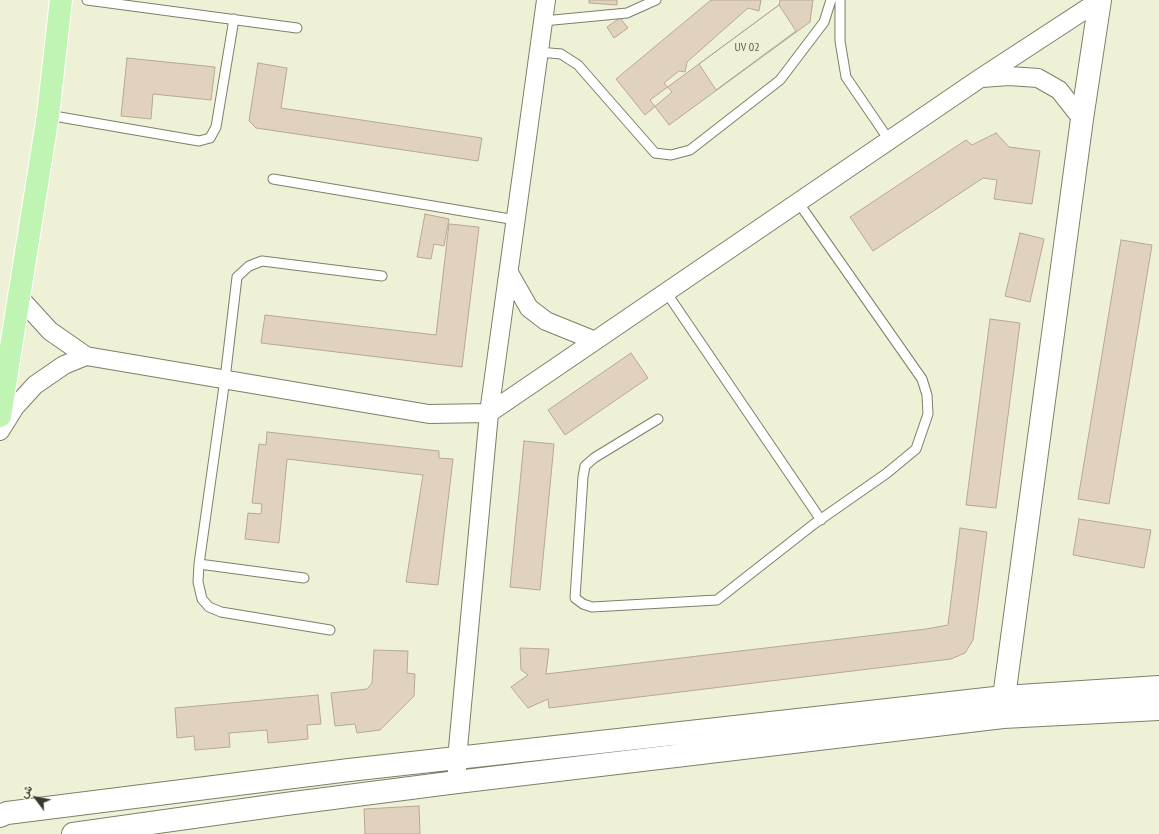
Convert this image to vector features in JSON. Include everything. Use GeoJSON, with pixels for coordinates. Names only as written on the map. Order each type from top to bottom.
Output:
{"type":"FeatureCollection","features":[{"type":"Feature","properties":{"kind":"main road"},"geometry":{"type":"LineString","coordinates":[[0,416],[48,115],[61,0]]}},
{"type":"Feature","properties":{"kind":"main road"},"geometry":{"type":"LineString","coordinates":[[1004,707],[1082,119],[1100,0]]}},
{"type":"Feature","properties":{"kind":"main road"},"geometry":{"type":"LineString","coordinates":[[73,834],[1159,687]]}},
{"type":"Feature","properties":{"kind":"main road"},"geometry":{"type":"LineString","coordinates":[[0,816],[7,813],[349,770],[1004,707],[1159,709]]}},
{"type":"Feature","properties":{"kind":"street"},"geometry":{"type":"LineString","coordinates":[[457,782],[457,759],[489,413],[546,0]]}},
{"type":"Feature","properties":{"kind":"street"},"geometry":{"type":"LineString","coordinates":[[19,297],[50,331],[86,356],[429,414],[489,413],[593,340],[979,79],[1100,0]]}},
{"type":"Feature","properties":{"kind":"street"},"geometry":{"type":"LineString","coordinates":[[979,79],[1009,76],[1038,78],[1059,90],[1082,119]]}},
{"type":"Feature","properties":{"kind":"street"},"geometry":{"type":"LineString","coordinates":[[509,273],[529,308],[546,321],[593,340]]}},
{"type":"Feature","properties":{"kind":"street"},"geometry":{"type":"LineString","coordinates":[[0,431],[15,407],[35,385],[64,365],[86,356]]}},
{"type":"Feature","properties":{"kind":"lane"},"geometry":{"type":"LineString","coordinates":[[86,0],[297,28]]}},
{"type":"Feature","properties":{"kind":"lane"},"geometry":{"type":"LineString","coordinates":[[543,21],[628,13],[656,0]]}},
{"type":"Feature","properties":{"kind":"lane"},"geometry":{"type":"LineString","coordinates":[[539,52],[561,54],[578,65],[655,153],[671,155],[690,150],[780,80],[824,22],[831,0]]}},
{"type":"Feature","properties":{"kind":"lane"},"geometry":{"type":"LineString","coordinates":[[840,0],[840,41],[846,77],[889,140]]}},
{"type":"Feature","properties":{"kind":"lane"},"geometry":{"type":"LineString","coordinates":[[48,115],[199,141],[210,138],[216,127],[234,19]]}},
{"type":"Feature","properties":{"kind":"lane"},"geometry":{"type":"LineString","coordinates":[[273,179],[516,220]]}},
{"type":"Feature","properties":{"kind":"lane"},"geometry":{"type":"LineString","coordinates":[[658,419],[594,458],[585,466],[575,598],[583,604],[592,607],[717,600],[821,520],[887,473],[916,449],[928,414],[927,395],[922,378],[798,202]]}},
{"type":"Feature","properties":{"kind":"lane"},"geometry":{"type":"LineString","coordinates":[[330,630],[221,612],[209,607],[202,599],[198,582],[198,564],[225,379],[236,277],[249,266],[262,261],[382,276]]}},
{"type":"Feature","properties":{"kind":"lane"},"geometry":{"type":"LineString","coordinates":[[666,292],[821,520]]}},
{"type":"Feature","properties":{"kind":"lane"},"geometry":{"type":"LineString","coordinates":[[198,564],[304,578]]}},
{"type":"Feature","properties":{"kind":"building"},"geometry":{"type":"Polygon","coordinates":[[[589,0],[617,0],[617,5],[589,3],[589,0]]]}},
{"type":"Feature","properties":{"kind":"building"},"geometry":{"type":"Polygon","coordinates":[[[711,0],[761,0],[759,11],[748,8],[687,62],[685,72],[679,71],[664,83],[672,92],[645,115],[616,79],[711,0]]]}},
{"type":"Feature","properties":{"kind":"building"},"geometry":{"type":"Polygon","coordinates":[[[780,0],[813,0],[810,22],[669,125],[650,100],[779,5],[780,0]]]}},
{"type":"Feature","properties":{"kind":"building"},"geometry":{"type":"Polygon","coordinates":[[[779,5],[796,31],[716,90],[699,64],[779,5]]]}},
{"type":"Feature","properties":{"kind":"building"},"geometry":{"type":"Polygon","coordinates":[[[620,18],[628,28],[614,38],[607,27],[620,18]]]}},
{"type":"Feature","properties":{"kind":"building"},"geometry":{"type":"Polygon","coordinates":[[[127,58],[215,67],[211,100],[153,94],[151,119],[121,116],[127,58]]]}},
{"type":"Feature","properties":{"kind":"building"},"geometry":{"type":"Polygon","coordinates":[[[258,63],[287,68],[281,108],[482,138],[478,161],[256,128],[249,121],[258,63]]]}},
{"type":"Feature","properties":{"kind":"building"},"geometry":{"type":"Polygon","coordinates":[[[996,133],[1009,147],[1040,151],[1032,204],[994,199],[997,180],[983,178],[873,251],[850,217],[966,140],[972,145],[996,133]]]}},
{"type":"Feature","properties":{"kind":"building"},"geometry":{"type":"Polygon","coordinates":[[[425,214],[449,219],[444,246],[434,244],[431,259],[417,257],[425,214]]]}},
{"type":"Feature","properties":{"kind":"building"},"geometry":{"type":"Polygon","coordinates":[[[449,224],[479,227],[462,367],[261,343],[265,315],[436,335],[449,224]]]}},
{"type":"Feature","properties":{"kind":"building"},"geometry":{"type":"Polygon","coordinates":[[[1020,233],[1044,239],[1030,302],[1005,296],[1020,233]]]}},
{"type":"Feature","properties":{"kind":"building"},"geometry":{"type":"Polygon","coordinates":[[[1121,240],[1152,245],[1109,504],[1078,499],[1121,240]]]}},
{"type":"Feature","properties":{"kind":"building"},"geometry":{"type":"Polygon","coordinates":[[[990,319],[1020,323],[996,508],[966,505],[990,319]]]}},
{"type":"Feature","properties":{"kind":"building"},"geometry":{"type":"Polygon","coordinates":[[[631,353],[648,378],[565,435],[548,410],[631,353]]]}},
{"type":"Feature","properties":{"kind":"building"},"geometry":{"type":"Polygon","coordinates":[[[267,432],[439,451],[439,458],[453,459],[438,585],[406,582],[423,475],[287,459],[279,543],[245,539],[248,513],[261,514],[262,504],[252,503],[259,444],[266,445],[267,432]]]}},
{"type":"Feature","properties":{"kind":"building"},"geometry":{"type":"Polygon","coordinates":[[[524,441],[554,444],[540,590],[510,587],[524,441]]]}},
{"type":"Feature","properties":{"kind":"building"},"geometry":{"type":"Polygon","coordinates":[[[1079,519],[1151,530],[1144,568],[1073,555],[1079,519]]]}},
{"type":"Feature","properties":{"kind":"building"},"geometry":{"type":"Polygon","coordinates":[[[960,528],[987,532],[973,640],[965,653],[951,659],[549,708],[548,699],[528,708],[511,687],[528,675],[521,670],[520,648],[549,649],[546,674],[926,629],[948,625],[960,528]]]}},
{"type":"Feature","properties":{"kind":"building"},"geometry":{"type":"Polygon","coordinates":[[[374,650],[408,651],[407,673],[415,674],[414,696],[380,730],[357,733],[355,724],[335,726],[331,693],[367,689],[372,683],[374,650]]]}},
{"type":"Feature","properties":{"kind":"building"},"geometry":{"type":"Polygon","coordinates":[[[318,695],[321,724],[307,725],[308,739],[268,743],[267,730],[229,733],[230,747],[195,750],[194,736],[177,738],[175,708],[318,695]]]}},
{"type":"Feature","properties":{"kind":"building"},"geometry":{"type":"Polygon","coordinates":[[[419,806],[420,834],[365,834],[364,809],[419,806]]]}}]}
